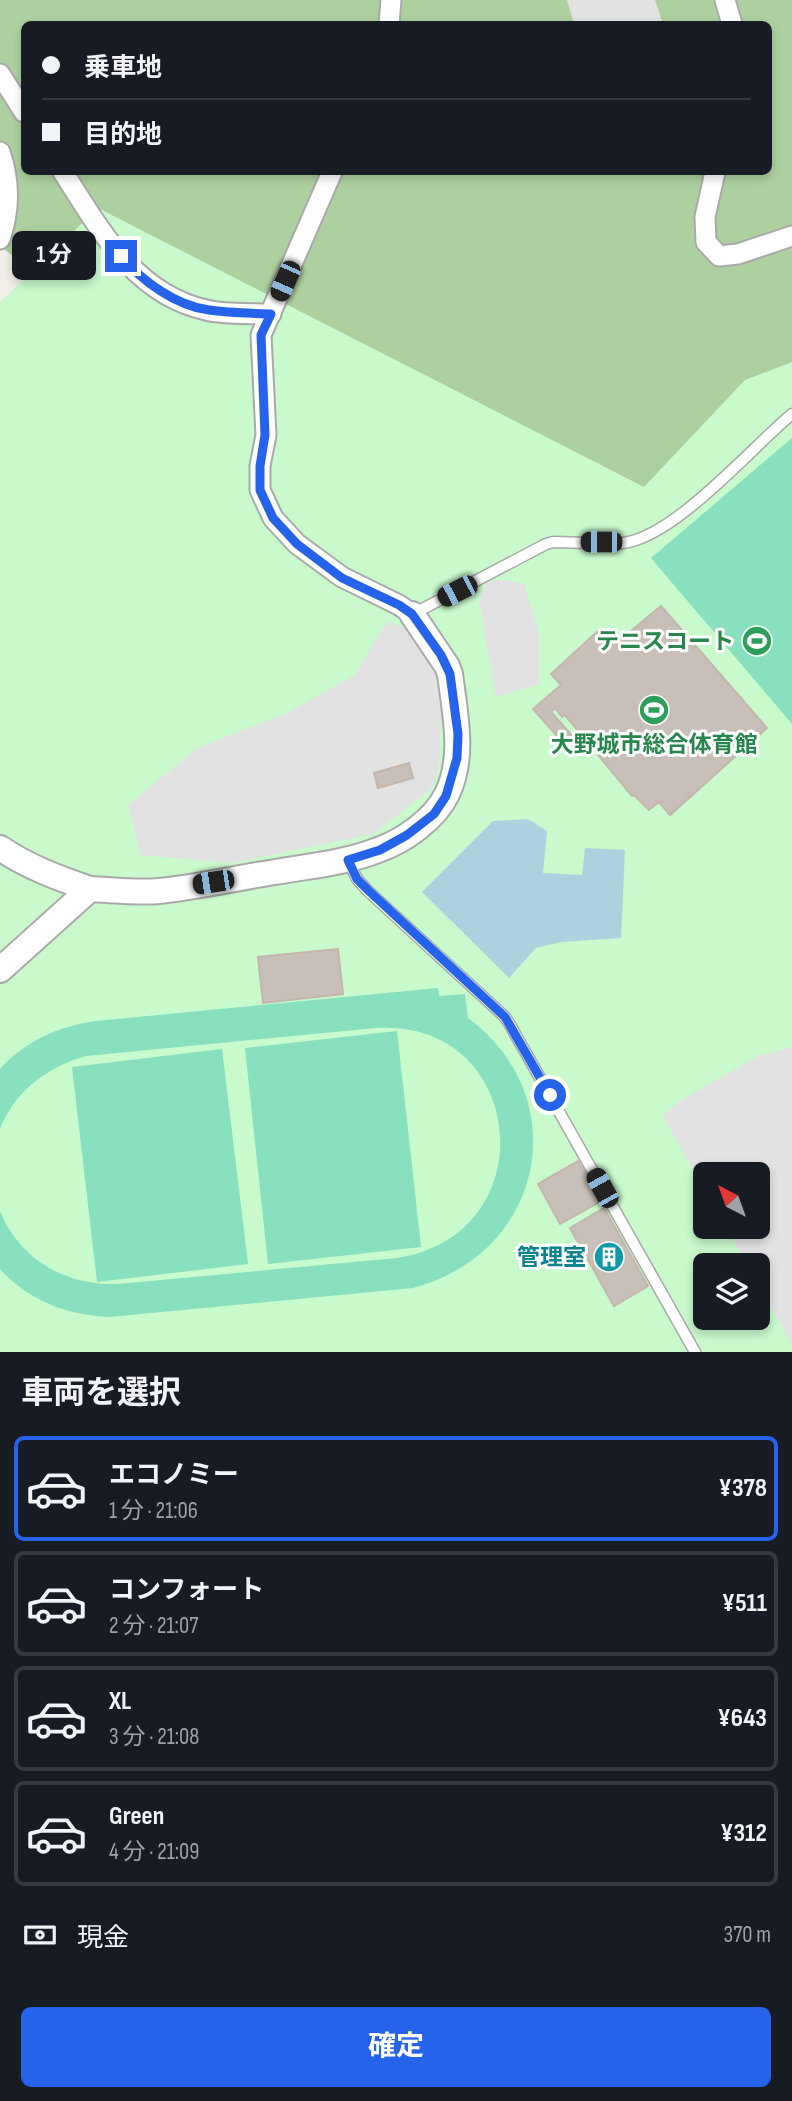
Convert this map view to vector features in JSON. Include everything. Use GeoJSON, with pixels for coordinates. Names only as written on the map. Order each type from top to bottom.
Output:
{"type":"FeatureCollection","features":[{"type":"Feature","properties":{"kind":"street"},"geometry":{"type":"LineString","coordinates":[[388,21],[391,0]]}},
{"type":"Feature","properties":{"kind":"street"},"geometry":{"type":"LineString","coordinates":[[725,0],[731,21]]}},
{"type":"Feature","properties":{"kind":"street"},"geometry":{"type":"LineString","coordinates":[[0,74],[21,107]]}},
{"type":"Feature","properties":{"kind":"street"},"geometry":{"type":"LineString","coordinates":[[0,152],[8,191],[6,222],[0,239]]}},
{"type":"Feature","properties":{"kind":"street"},"geometry":{"type":"LineString","coordinates":[[64,175],[104,236],[138,276],[169,296],[206,310],[271,314]]}},
{"type":"Feature","properties":{"kind":"street"},"geometry":{"type":"LineString","coordinates":[[0,848],[17,860],[52,877],[90,889],[159,891],[348,860],[380,850],[407,835],[434,814],[446,796],[457,758],[458,734],[450,674],[441,655],[412,614],[342,578],[297,544],[273,518],[260,490],[260,466],[265,435],[261,335],[331,175]]}},
{"type":"Feature","properties":{"kind":"street"},"geometry":{"type":"LineString","coordinates":[[714,175],[705,217],[706,242],[719,256],[738,254],[792,236]]}},
{"type":"Feature","properties":{"kind":"street"},"geometry":{"type":"LineString","coordinates":[[0,970],[90,889]]}},
{"type":"Feature","properties":{"kind":"lane"},"geometry":{"type":"LineString","coordinates":[[412,614],[546,544],[625,543],[655,532],[680,516],[792,414]]}},
{"type":"Feature","properties":{"kind":"lane"},"geometry":{"type":"LineString","coordinates":[[348,860],[357,879],[505,1017],[695,1352]]}},
{"type":"Feature","properties":{"kind":"green space"},"geometry":{"type":"Polygon","coordinates":[[[0,0],[792,0],[792,391],[647,509],[165,372],[0,246],[0,0]]]}},
{"type":"Feature","properties":{"kind":"green space"},"geometry":{"type":"Polygon","coordinates":[[[98,208],[644,487],[745,380],[792,362],[792,1352],[0,1352],[0,302],[98,208]]]}},
{"type":"Feature","properties":{"kind":"green space","name":"テニスコート"},"geometry":{"type":"Polygon","coordinates":[[[792,438],[792,724],[651,558],[792,438]]]}},
{"type":"Feature","properties":{"kind":"green space"},"geometry":{"type":"Polygon","coordinates":[[[438,988],[439,996],[465,994],[468,1018],[502,1051],[524,1090],[533,1130],[530,1171],[516,1209],[492,1243],[457,1270],[413,1288],[109,1317],[78,1313],[36,1298],[0,1269],[0,1211],[20,1243],[47,1267],[63,1275],[99,1283],[118,1284],[397,1258],[446,1241],[479,1211],[497,1172],[500,1131],[489,1090],[464,1056],[426,1034],[376,1028],[86,1056],[58,1067],[34,1082],[14,1103],[0,1129],[0,1069],[20,1050],[56,1031],[96,1021],[438,988]]]}},
{"type":"Feature","properties":{"kind":"green space"},"geometry":{"type":"Polygon","coordinates":[[[397,1031],[421,1247],[268,1264],[245,1048],[397,1031]]]}},
{"type":"Feature","properties":{"kind":"green space"},"geometry":{"type":"Polygon","coordinates":[[[222,1049],[248,1264],[97,1282],[72,1067],[222,1049]]]}},
{"type":"Feature","properties":{"kind":"shaded area"},"geometry":{"type":"Polygon","coordinates":[[[567,0],[655,0],[662,21],[573,21],[567,0]]]}},
{"type":"Feature","properties":{"kind":"shaded area"},"geometry":{"type":"Polygon","coordinates":[[[505,580],[524,584],[539,633],[539,684],[496,697],[479,600],[487,581],[505,580]]]}},
{"type":"Feature","properties":{"kind":"shaded area"},"geometry":{"type":"Polygon","coordinates":[[[387,621],[404,628],[420,645],[434,667],[441,712],[439,767],[432,788],[373,834],[231,863],[141,855],[128,805],[197,748],[285,714],[355,675],[387,621]]]}},
{"type":"Feature","properties":{"kind":"shaded area"},"geometry":{"type":"Polygon","coordinates":[[[792,1047],[792,1344],[770,1305],[770,1253],[740,1253],[733,1239],[770,1239],[770,1162],[693,1162],[693,1170],[663,1116],[678,1102],[758,1056],[792,1047]]]}},
{"type":"Feature","properties":{"kind":"water"},"geometry":{"type":"Polygon","coordinates":[[[528,819],[547,831],[543,873],[582,875],[585,848],[625,850],[621,938],[561,942],[536,948],[509,978],[422,892],[493,821],[528,819]]]}},
{"type":"Feature","properties":{"kind":"building","name":"大野城市総合体育館"},"geometry":{"type":"Polygon","coordinates":[[[661,606],[767,728],[670,815],[659,802],[649,810],[632,796],[565,715],[562,717],[555,708],[551,712],[574,738],[566,746],[533,709],[561,685],[551,674],[599,630],[613,646],[661,606]]]}},
{"type":"Feature","properties":{"kind":"building"},"geometry":{"type":"Polygon","coordinates":[[[409,763],[413,778],[378,788],[374,773],[409,763]]]}},
{"type":"Feature","properties":{"kind":"building"},"geometry":{"type":"Polygon","coordinates":[[[338,949],[343,994],[263,1003],[258,957],[338,949]]]}},
{"type":"Feature","properties":{"kind":"building"},"geometry":{"type":"Polygon","coordinates":[[[578,1161],[601,1201],[560,1224],[538,1184],[578,1161]]]}},
{"type":"Feature","properties":{"kind":"building","name":"管理室"},"geometry":{"type":"Polygon","coordinates":[[[604,1208],[648,1286],[614,1306],[570,1228],[604,1208]]]}},
{"type":"Feature","properties":{"kind":"place","name":"テニスコート"},"geometry":{"type":"Point","coordinates":[757,641]}},
{"type":"Feature","properties":{"kind":"place","name":"大野城市総合体育館"},"geometry":{"type":"Point","coordinates":[654,710]}},
{"type":"Feature","properties":{"kind":"place","name":"管理室"},"geometry":{"type":"Point","coordinates":[609,1257]}},
{"type":"Feature","properties":{"kind":"route"},"geometry":{"type":"LineString","coordinates":[[121,256],[138,276],[169,296],[206,310],[271,314],[261,335],[265,435],[260,466],[260,490],[273,518],[297,544],[342,578],[412,614],[441,655],[450,674],[458,734],[457,758],[446,796],[434,814],[407,835],[380,850],[348,860],[357,879],[369,891],[505,1017],[550,1095]]}}]}
